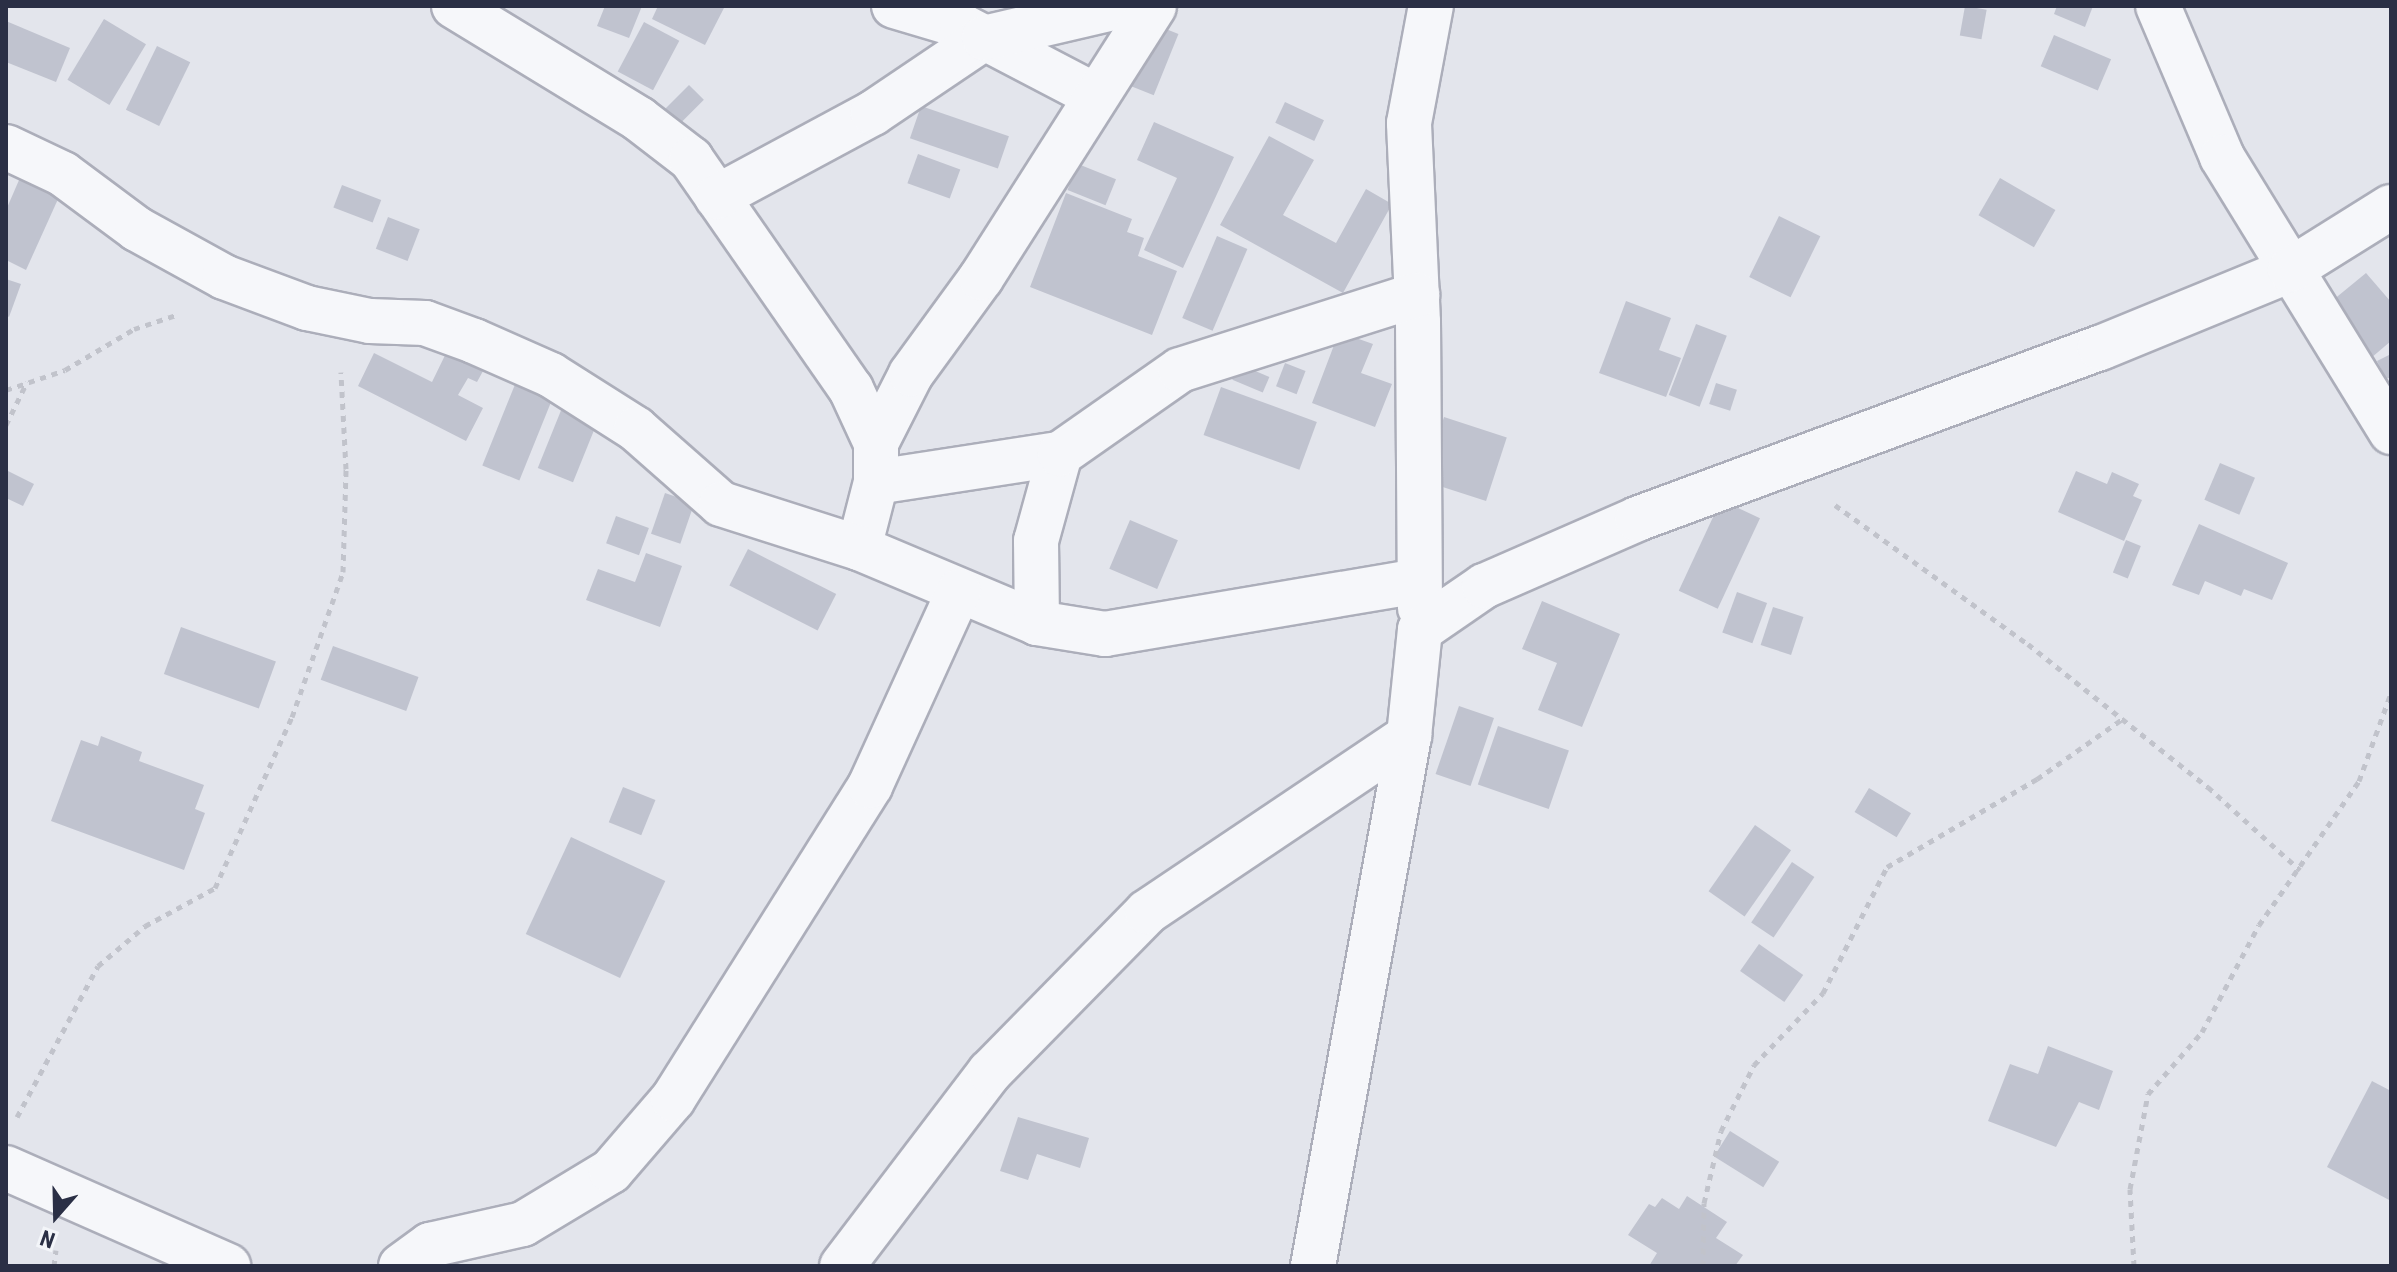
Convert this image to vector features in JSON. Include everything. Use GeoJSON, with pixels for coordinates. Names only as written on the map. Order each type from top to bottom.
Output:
{"type":"FeatureCollection","features":[{"type":"Feature","properties":{"kind":"street"},"geometry":{"type":"LineString","coordinates":[[454,6],[639,119],[691,159],[851,389],[876,462]]}},
{"type":"Feature","properties":{"kind":"street"},"geometry":{"type":"LineString","coordinates":[[894,6],[919,9],[984,38],[1094,95]]}},
{"type":"Feature","properties":{"kind":"street"},"geometry":{"type":"LineString","coordinates":[[717,197],[873,113],[984,38],[1121,6]]}},
{"type":"Feature","properties":{"kind":"street"},"geometry":{"type":"LineString","coordinates":[[859,548],[876,462],[911,374],[981,278],[1094,95],[1154,6]]}},
{"type":"Feature","properties":{"kind":"street"},"geometry":{"type":"LineString","coordinates":[[1313,1266],[1409,736],[1420,630],[1417,295],[1409,123],[1431,6]]}},
{"type":"Feature","properties":{"kind":"street"},"geometry":{"type":"LineString","coordinates":[[2158,6],[2222,157],[2391,432]]}},
{"type":"Feature","properties":{"kind":"street"},"geometry":{"type":"LineString","coordinates":[[6,147],[63,174],[137,229],[252,287],[337,315],[425,323],[551,375],[636,429],[721,504],[859,548],[1037,623],[1105,634],[1419,581]]}},
{"type":"Feature","properties":{"kind":"street"},"geometry":{"type":"LineString","coordinates":[[1420,630],[1484,586],[1780,465],[2100,348],[2290,270],[2391,207]]}},
{"type":"Feature","properties":{"kind":"street"},"geometry":{"type":"LineString","coordinates":[[876,462],[1060,454],[1180,370],[1417,295]]}},
{"type":"Feature","properties":{"kind":"street"},"geometry":{"type":"LineString","coordinates":[[1037,623],[1036,541],[1060,454]]}},
{"type":"Feature","properties":{"kind":"street"},"geometry":{"type":"LineString","coordinates":[[401,1266],[430,1245],[523,1224],[611,1171],[673,1099],[870,786],[959,591]]}},
{"type":"Feature","properties":{"kind":"street"},"geometry":{"type":"LineString","coordinates":[[842,1266],[990,1072],[1147,912],[1409,736]]}},
{"type":"Feature","properties":{"kind":"street"},"geometry":{"type":"LineString","coordinates":[[6,1168],[228,1266]]}},
{"type":"Feature","properties":{"kind":"path"},"geometry":{"type":"LineString","coordinates":[[6,390],[65,370],[134,329],[252,287]]}},
{"type":"Feature","properties":{"kind":"path"},"geometry":{"type":"LineString","coordinates":[[13,1125],[98,966],[145,926],[215,888],[292,717],[343,572],[346,469],[337,315]]}},
{"type":"Feature","properties":{"kind":"path"},"geometry":{"type":"LineString","coordinates":[[6,425],[27,381]]}},
{"type":"Feature","properties":{"kind":"path"},"geometry":{"type":"LineString","coordinates":[[1780,465],[2028,644],[2208,787],[2300,870]]}},
{"type":"Feature","properties":{"kind":"path"},"geometry":{"type":"LineString","coordinates":[[2134,1266],[2130,1189],[2148,1094],[2202,1032],[2259,925],[2359,781],[2391,693]]}},
{"type":"Feature","properties":{"kind":"path"},"geometry":{"type":"LineString","coordinates":[[1703,1266],[1704,1203],[1721,1131],[1754,1065],[1823,993],[1887,867],[2037,779],[2121,720]]}},
{"type":"Feature","properties":{"kind":"building"},"geometry":{"type":"Polygon","coordinates":[[[605,6],[642,6],[629,38],[597,26],[605,6]]]}},
{"type":"Feature","properties":{"kind":"building"},"geometry":{"type":"Polygon","coordinates":[[[658,6],[725,6],[705,45],[652,19],[658,6]]]}},
{"type":"Feature","properties":{"kind":"building"},"geometry":{"type":"Polygon","coordinates":[[[1965,6],[1987,10],[1981,39],[1960,36],[1965,6]]]}},
{"type":"Feature","properties":{"kind":"building"},"geometry":{"type":"Polygon","coordinates":[[[2057,6],[2093,6],[2085,27],[2054,14],[2057,6]]]}},
{"type":"Feature","properties":{"kind":"building"},"geometry":{"type":"Polygon","coordinates":[[[104,19],[146,44],[109,105],[67,80],[104,19]]]}},
{"type":"Feature","properties":{"kind":"building"},"geometry":{"type":"Polygon","coordinates":[[[6,21],[70,48],[56,82],[6,62],[6,21]]]}},
{"type":"Feature","properties":{"kind":"building"},"geometry":{"type":"Polygon","coordinates":[[[1146,21],[1178,34],[1154,95],[1121,82],[1146,21]]]}},
{"type":"Feature","properties":{"kind":"building"},"geometry":{"type":"Polygon","coordinates":[[[644,22],[679,41],[653,90],[618,71],[644,22]]]}},
{"type":"Feature","properties":{"kind":"building"},"geometry":{"type":"Polygon","coordinates":[[[2054,35],[2111,59],[2098,91],[2041,66],[2054,35]]]}},
{"type":"Feature","properties":{"kind":"building"},"geometry":{"type":"Polygon","coordinates":[[[157,46],[190,62],[159,126],[126,110],[157,46]]]}},
{"type":"Feature","properties":{"kind":"building"},"geometry":{"type":"Polygon","coordinates":[[[689,85],[704,100],[679,125],[664,110],[689,85]]]}},
{"type":"Feature","properties":{"kind":"building"},"geometry":{"type":"Polygon","coordinates":[[[1285,102],[1324,120],[1314,141],[1275,123],[1285,102]]]}},
{"type":"Feature","properties":{"kind":"building"},"geometry":{"type":"Polygon","coordinates":[[[921,106],[1009,136],[998,168],[910,138],[921,106]]]}},
{"type":"Feature","properties":{"kind":"building"},"geometry":{"type":"Polygon","coordinates":[[[1154,122],[1234,157],[1183,268],[1144,250],[1177,178],[1137,160],[1154,122]]]}},
{"type":"Feature","properties":{"kind":"building"},"geometry":{"type":"Polygon","coordinates":[[[1269,136],[1314,160],[1283,215],[1336,243],[1366,189],[1392,204],[1343,293],[1220,225],[1269,136]]]}},
{"type":"Feature","properties":{"kind":"building"},"geometry":{"type":"Polygon","coordinates":[[[918,154],[960,169],[950,199],[907,183],[918,154]]]}},
{"type":"Feature","properties":{"kind":"building"},"geometry":{"type":"Polygon","coordinates":[[[1078,164],[1116,179],[1106,205],[1068,190],[1078,164]]]}},
{"type":"Feature","properties":{"kind":"building"},"geometry":{"type":"Polygon","coordinates":[[[23,171],[63,188],[26,270],[6,260],[6,210],[23,171]]]}},
{"type":"Feature","properties":{"kind":"building"},"geometry":{"type":"Polygon","coordinates":[[[2000,178],[2055,210],[2034,247],[1978,215],[2000,178]]]}},
{"type":"Feature","properties":{"kind":"building"},"geometry":{"type":"Polygon","coordinates":[[[342,185],[381,200],[373,222],[333,207],[342,185]]]}},
{"type":"Feature","properties":{"kind":"building"},"geometry":{"type":"Polygon","coordinates":[[[1066,193],[1132,219],[1127,232],[1144,238],[1138,256],[1177,271],[1152,335],[1030,287],[1066,193]]]}},
{"type":"Feature","properties":{"kind":"building"},"geometry":{"type":"Polygon","coordinates":[[[1779,216],[1820,236],[1791,297],[1749,277],[1779,216]]]}},
{"type":"Feature","properties":{"kind":"building"},"geometry":{"type":"Polygon","coordinates":[[[388,217],[420,229],[408,261],[376,249],[388,217]]]}},
{"type":"Feature","properties":{"kind":"building"},"geometry":{"type":"Polygon","coordinates":[[[1217,236],[1247,249],[1213,331],[1182,318],[1217,236]]]}},
{"type":"Feature","properties":{"kind":"building"},"geometry":{"type":"Polygon","coordinates":[[[2366,273],[2391,302],[2391,341],[2371,358],[2327,305],[2366,273]]]}},
{"type":"Feature","properties":{"kind":"building"},"geometry":{"type":"Polygon","coordinates":[[[6,279],[21,284],[9,317],[6,315],[6,279]]]}},
{"type":"Feature","properties":{"kind":"building"},"geometry":{"type":"Polygon","coordinates":[[[1626,301],[1671,318],[1659,350],[1681,358],[1666,397],[1599,373],[1626,301]]]}},
{"type":"Feature","properties":{"kind":"building"},"geometry":{"type":"Polygon","coordinates":[[[1696,324],[1727,336],[1700,407],[1669,395],[1696,324]]]}},
{"type":"Feature","properties":{"kind":"building"},"geometry":{"type":"Polygon","coordinates":[[[1339,332],[1373,344],[1361,373],[1392,384],[1375,427],[1312,403],[1339,332]]]}},
{"type":"Feature","properties":{"kind":"building"},"geometry":{"type":"Polygon","coordinates":[[[451,343],[488,362],[477,382],[468,378],[458,395],[483,408],[466,441],[358,386],[374,353],[432,382],[451,343]]]}},
{"type":"Feature","properties":{"kind":"building"},"geometry":{"type":"Polygon","coordinates":[[[2391,354],[2391,377],[2386,379],[2377,361],[2391,354]]]}},
{"type":"Feature","properties":{"kind":"building"},"geometry":{"type":"Polygon","coordinates":[[[1285,363],[1306,371],[1297,394],[1276,386],[1285,363]]]}},
{"type":"Feature","properties":{"kind":"building"},"geometry":{"type":"Polygon","coordinates":[[[1239,364],[1269,377],[1263,393],[1232,380],[1239,364]]]}},
{"type":"Feature","properties":{"kind":"building"},"geometry":{"type":"Polygon","coordinates":[[[516,382],[553,397],[519,480],[482,465],[516,382]]]}},
{"type":"Feature","properties":{"kind":"building"},"geometry":{"type":"Polygon","coordinates":[[[1716,383],[1737,390],[1730,411],[1709,404],[1716,383]]]}},
{"type":"Feature","properties":{"kind":"building"},"geometry":{"type":"Polygon","coordinates":[[[1221,387],[1317,422],[1299,470],[1204,435],[1221,387]]]}},
{"type":"Feature","properties":{"kind":"building"},"geometry":{"type":"Polygon","coordinates":[[[564,403],[599,417],[573,482],[538,468],[564,403]]]}},
{"type":"Feature","properties":{"kind":"building"},"geometry":{"type":"Polygon","coordinates":[[[1444,417],[1507,437],[1486,501],[1423,481],[1444,417]]]}},
{"type":"Feature","properties":{"kind":"building"},"geometry":{"type":"Polygon","coordinates":[[[2220,463],[2255,478],[2239,515],[2204,500],[2220,463]]]}},
{"type":"Feature","properties":{"kind":"building"},"geometry":{"type":"Polygon","coordinates":[[[6,470],[34,484],[23,506],[6,498],[6,470]]]}},
{"type":"Feature","properties":{"kind":"building"},"geometry":{"type":"Polygon","coordinates":[[[2076,471],[2107,484],[2112,472],[2139,484],[2133,496],[2142,500],[2124,541],[2058,512],[2076,471]]]}},
{"type":"Feature","properties":{"kind":"building"},"geometry":{"type":"Polygon","coordinates":[[[665,493],[694,503],[680,544],[651,534],[665,493]]]}},
{"type":"Feature","properties":{"kind":"building"},"geometry":{"type":"Polygon","coordinates":[[[1721,500],[1760,518],[1718,609],[1679,591],[1721,500]]]}},
{"type":"Feature","properties":{"kind":"building"},"geometry":{"type":"Polygon","coordinates":[[[616,516],[649,528],[639,555],[606,543],[616,516]]]}},
{"type":"Feature","properties":{"kind":"building"},"geometry":{"type":"Polygon","coordinates":[[[1130,520],[1178,540],[1157,589],[1109,569],[1130,520]]]}},
{"type":"Feature","properties":{"kind":"building"},"geometry":{"type":"Polygon","coordinates":[[[2199,524],[2288,563],[2272,600],[2244,589],[2241,596],[2205,581],[2199,595],[2172,585],[2199,524]]]}},
{"type":"Feature","properties":{"kind":"building"},"geometry":{"type":"Polygon","coordinates":[[[2126,540],[2141,546],[2128,578],[2113,572],[2126,540]]]}},
{"type":"Feature","properties":{"kind":"building"},"geometry":{"type":"Polygon","coordinates":[[[748,549],[836,594],[818,630],[729,586],[748,549]]]}},
{"type":"Feature","properties":{"kind":"building"},"geometry":{"type":"Polygon","coordinates":[[[646,553],[682,566],[660,627],[586,600],[598,569],[635,582],[646,553]]]}},
{"type":"Feature","properties":{"kind":"building"},"geometry":{"type":"Polygon","coordinates":[[[1737,592],[1767,603],[1752,643],[1722,632],[1737,592]]]}},
{"type":"Feature","properties":{"kind":"building"},"geometry":{"type":"Polygon","coordinates":[[[1542,601],[1620,634],[1582,727],[1538,710],[1557,663],[1522,649],[1542,601]]]}},
{"type":"Feature","properties":{"kind":"building"},"geometry":{"type":"Polygon","coordinates":[[[1773,607],[1803,617],[1791,655],[1761,645],[1773,607]]]}},
{"type":"Feature","properties":{"kind":"building"},"geometry":{"type":"Polygon","coordinates":[[[181,627],[276,662],[259,709],[164,674],[181,627]]]}},
{"type":"Feature","properties":{"kind":"building"},"geometry":{"type":"Polygon","coordinates":[[[333,646],[419,677],[406,711],[321,680],[333,646]]]}},
{"type":"Feature","properties":{"kind":"building"},"geometry":{"type":"Polygon","coordinates":[[[1459,706],[1494,718],[1471,786],[1436,774],[1459,706]]]}},
{"type":"Feature","properties":{"kind":"building"},"geometry":{"type":"Polygon","coordinates":[[[1498,726],[1569,750],[1549,809],[1478,785],[1498,726]]]}},
{"type":"Feature","properties":{"kind":"building"},"geometry":{"type":"Polygon","coordinates":[[[101,736],[142,752],[139,761],[204,785],[195,809],[205,813],[184,870],[51,821],[81,740],[98,746],[101,736]]]}},
{"type":"Feature","properties":{"kind":"building"},"geometry":{"type":"Polygon","coordinates":[[[623,787],[655,800],[641,835],[609,822],[623,787]]]}},
{"type":"Feature","properties":{"kind":"building"},"geometry":{"type":"Polygon","coordinates":[[[1869,788],[1911,813],[1897,837],[1855,812],[1869,788]]]}},
{"type":"Feature","properties":{"kind":"building"},"geometry":{"type":"Polygon","coordinates":[[[1755,825],[1791,850],[1745,917],[1709,891],[1755,825]]]}},
{"type":"Feature","properties":{"kind":"building"},"geometry":{"type":"Polygon","coordinates":[[[571,837],[665,881],[620,978],[526,934],[571,837]]]}},
{"type":"Feature","properties":{"kind":"building"},"geometry":{"type":"Polygon","coordinates":[[[1792,862],[1814,877],[1774,938],[1751,923],[1792,862]]]}},
{"type":"Feature","properties":{"kind":"building"},"geometry":{"type":"Polygon","coordinates":[[[1759,944],[1803,975],[1784,1002],[1740,971],[1759,944]]]}},
{"type":"Feature","properties":{"kind":"building"},"geometry":{"type":"Polygon","coordinates":[[[2048,1046],[2113,1071],[2099,1110],[2079,1102],[2056,1147],[1988,1121],[2010,1064],[2038,1074],[2048,1046]]]}},
{"type":"Feature","properties":{"kind":"building"},"geometry":{"type":"Polygon","coordinates":[[[2372,1081],[2391,1091],[2391,1201],[2327,1167],[2372,1081]]]}},
{"type":"Feature","properties":{"kind":"building"},"geometry":{"type":"Polygon","coordinates":[[[1018,1117],[1089,1138],[1080,1168],[1037,1154],[1028,1180],[1000,1171],[1018,1117]]]}},
{"type":"Feature","properties":{"kind":"building"},"geometry":{"type":"Polygon","coordinates":[[[1730,1131],[1779,1162],[1763,1187],[1714,1156],[1730,1131]]]}},
{"type":"Feature","properties":{"kind":"building"},"geometry":{"type":"Polygon","coordinates":[[[1687,1196],[1727,1222],[1716,1238],[1743,1255],[1735,1266],[1649,1266],[1657,1253],[1628,1235],[1649,1204],[1655,1207],[1662,1198],[1679,1209],[1687,1196]]]}}]}
